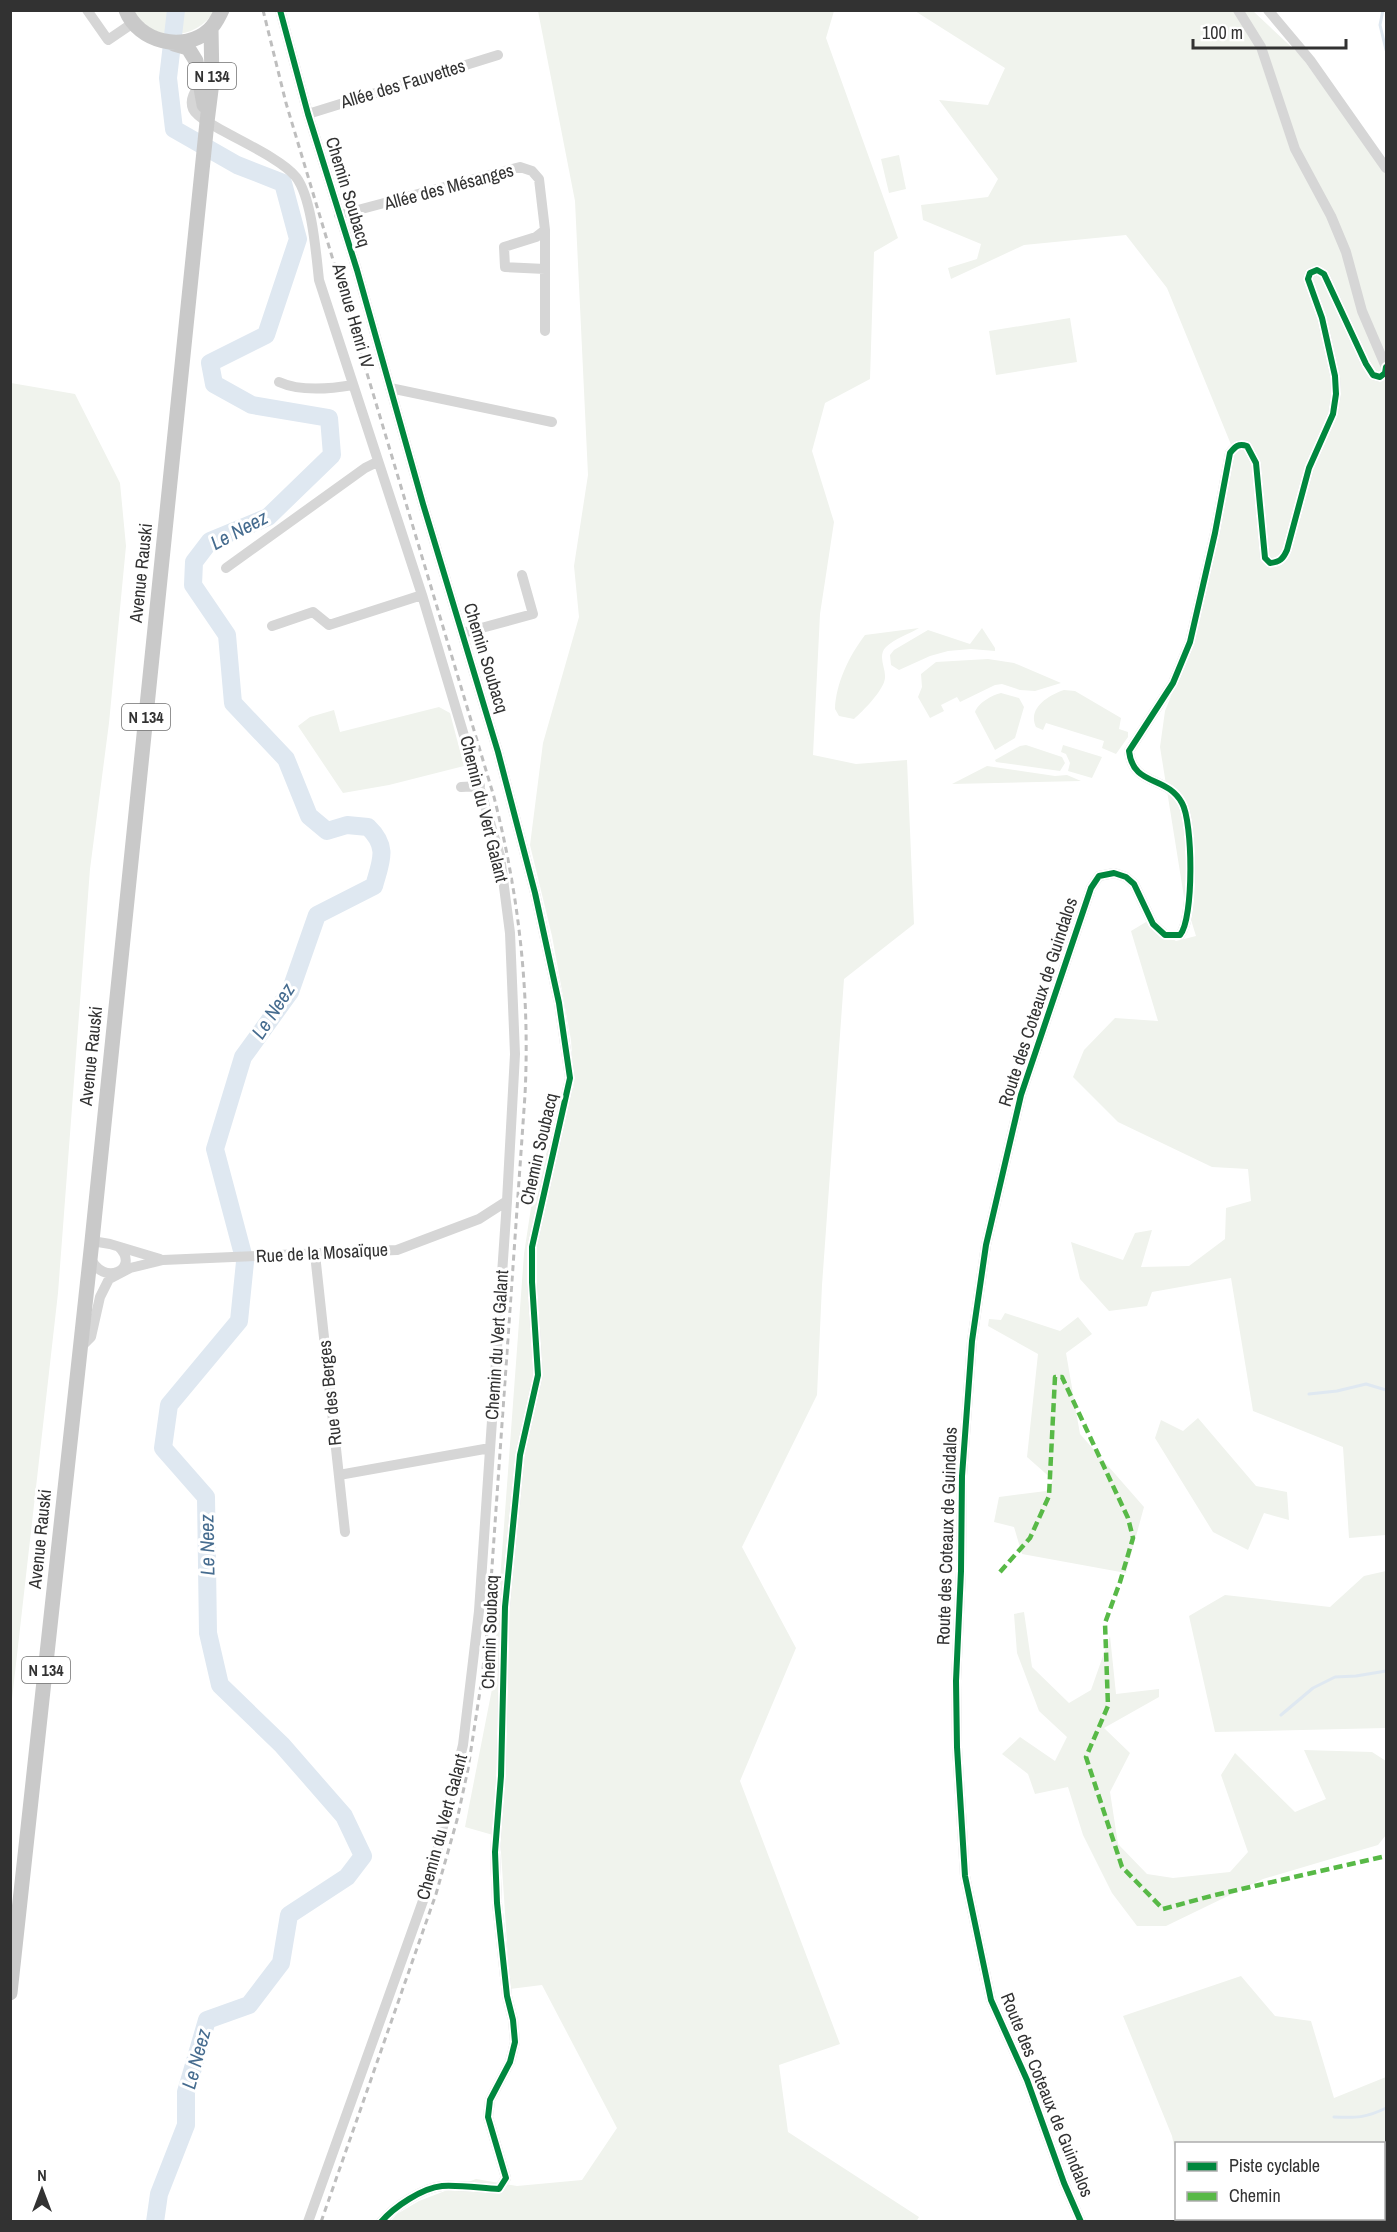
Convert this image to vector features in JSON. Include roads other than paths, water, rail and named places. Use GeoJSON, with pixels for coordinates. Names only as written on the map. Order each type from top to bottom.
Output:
{"type":"FeatureCollection","features":[{"type":"Feature","properties":{"kind":"main road"},"geometry":{"type":"LineString","coordinates":[[129,17],[147,34],[168,42],[187,41],[207,32],[222,10]]}},
{"type":"Feature","properties":{"kind":"main road","name":"Avenue Rauski"},"geometry":{"type":"LineString","coordinates":[[10,1993],[15,1916],[81,1347],[206,128],[213,82],[207,32]]}},
{"type":"Feature","properties":{"kind":"main road","name":"Avenue Rauski"},"geometry":{"type":"LineString","coordinates":[[168,42],[188,48],[196,61],[206,128]]}},
{"type":"Feature","properties":{"kind":"street"},"geometry":{"type":"LineString","coordinates":[[87,10],[108,40],[129,17]]}},
{"type":"Feature","properties":{"kind":"street","name":"Chemin Soubacq"},"geometry":{"type":"LineString","coordinates":[[280,10],[308,114],[498,752],[535,893],[559,1003],[570,1078],[532,1247],[538,1375],[520,1455],[505,1607],[501,1776],[495,1852],[496,1903],[515,2042],[510,2062],[490,2100],[488,2116],[506,2178],[499,2189],[439,2186],[408,2199],[389,2212],[381,2222]]}},
{"type":"Feature","properties":{"kind":"street","name":"Route des Coteaux de Guindalos"},"geometry":{"type":"LineString","coordinates":[[1081,2222],[1064,2183],[1027,2080],[991,2000],[965,1876],[957,1747],[956,1681],[962,1476],[972,1341],[986,1245],[1021,1095],[1091,888],[1099,876],[1113,873],[1126,877],[1134,884],[1154,924],[1165,935],[1180,934],[1185,929],[1190,864],[1188,818],[1182,803],[1172,789],[1137,772],[1131,763],[1130,751],[1173,682],[1190,642],[1215,533],[1230,453],[1236,446],[1242,444],[1247,446],[1256,463],[1265,558],[1270,562],[1278,562],[1284,558],[1309,468],[1333,414],[1336,394],[1335,376],[1322,318],[1308,279],[1310,273],[1317,270],[1324,274],[1373,375],[1380,377],[1385,373],[1386,367],[1362,311],[1346,252],[1331,216],[1295,149],[1262,47],[1238,10]]}},
{"type":"Feature","properties":{"kind":"street"},"geometry":{"type":"LineString","coordinates":[[1268,10],[1310,60],[1386,168]]}},
{"type":"Feature","properties":{"kind":"street","name":"Allée des Fauvettes"},"geometry":{"type":"LineString","coordinates":[[308,114],[498,55]]}},
{"type":"Feature","properties":{"kind":"street","name":"Avenue Henri IV"},"geometry":{"type":"LineString","coordinates":[[206,128],[274,158],[296,177],[306,199],[319,280],[378,462]]}},
{"type":"Feature","properties":{"kind":"street","name":"Allée des Mésanges"},"geometry":{"type":"LineString","coordinates":[[339,215],[520,167],[532,171],[539,179],[545,230],[545,331]]}},
{"type":"Feature","properties":{"kind":"street"},"geometry":{"type":"LineString","coordinates":[[545,230],[536,237],[504,247],[505,267],[545,269]]}},
{"type":"Feature","properties":{"kind":"street"},"geometry":{"type":"LineString","coordinates":[[279,382],[288,386],[334,388],[353,385]]}},
{"type":"Feature","properties":{"kind":"street"},"geometry":{"type":"LineString","coordinates":[[390,388],[552,422]]}},
{"type":"Feature","properties":{"kind":"street"},"geometry":{"type":"LineString","coordinates":[[226,568],[364,468],[378,462]]}},
{"type":"Feature","properties":{"kind":"street","name":"Chemin du Vert Galant"},"geometry":{"type":"LineString","coordinates":[[308,2222],[429,1884],[460,1757],[479,1611],[515,1054],[510,933],[500,856],[422,595],[378,462]]}},
{"type":"Feature","properties":{"kind":"street"},"geometry":{"type":"LineString","coordinates":[[463,633],[533,614],[522,575]]}},
{"type":"Feature","properties":{"kind":"street"},"geometry":{"type":"LineString","coordinates":[[272,626],[313,612],[329,625],[422,595]]}},
{"type":"Feature","properties":{"kind":"street"},"geometry":{"type":"LineString","coordinates":[[461,787],[480,786]]}},
{"type":"Feature","properties":{"kind":"street","name":"Rue de la Mosaïque"},"geometry":{"type":"LineString","coordinates":[[116,1274],[144,1263],[163,1260],[397,1250],[479,1219],[507,1201]]}},
{"type":"Feature","properties":{"kind":"street","name":"Rue de la Mosaïque"},"geometry":{"type":"LineString","coordinates":[[92,1241],[163,1260]]}},
{"type":"Feature","properties":{"kind":"street"},"geometry":{"type":"LineString","coordinates":[[81,1347],[91,1337],[104,1287],[126,1262],[124,1252],[119,1247]]}},
{"type":"Feature","properties":{"kind":"street","name":"Rue des Berges"},"geometry":{"type":"LineString","coordinates":[[315,1254],[345,1532]]}},
{"type":"Feature","properties":{"kind":"street"},"geometry":{"type":"LineString","coordinates":[[90,1257],[98,1269],[107,1274],[116,1274]]}},
{"type":"Feature","properties":{"kind":"street"},"geometry":{"type":"LineString","coordinates":[[339,1475],[490,1448]]}},
{"type":"Feature","properties":{"kind":"waterway","name":"Le Neez"},"geometry":{"type":"LineString","coordinates":[[155,2222],[159,2194],[186,2125],[186,2092],[207,2020],[249,2005],[281,1963],[289,1915],[347,1877],[363,1856],[344,1816],[282,1745],[220,1685],[208,1633],[206,1497],[163,1448],[169,1405],[239,1321],[245,1262],[215,1149],[243,1057],[290,992],[317,915],[374,886],[382,855],[379,841],[368,827],[347,825],[327,831],[309,816],[286,759],[233,703],[227,635],[193,585],[194,562],[210,541],[268,517],[332,455],[329,418],[252,405],[214,384],[210,363],[266,335],[298,239],[283,183],[237,165],[174,129],[168,78],[176,10]]}},
{"type":"Feature","properties":{"kind":"waterway"},"geometry":{"type":"LineString","coordinates":[[1383,10],[1380,25],[1386,50]]}},
{"type":"Feature","properties":{"kind":"waterway"},"geometry":{"type":"LineString","coordinates":[[1309,1394],[1337,1391],[1366,1384],[1386,1390]]}},
{"type":"Feature","properties":{"kind":"waterway"},"geometry":{"type":"LineString","coordinates":[[1281,1715],[1313,1688],[1335,1677],[1386,1671]]}},
{"type":"Feature","properties":{"kind":"waterway"},"geometry":{"type":"LineString","coordinates":[[1334,2117],[1361,2117],[1386,2108]]}},
{"type":"Feature","properties":{"kind":"railway"},"geometry":{"type":"LineString","coordinates":[[263,10],[286,103],[494,797],[516,908],[526,1020],[525,1095],[488,1624],[468,1769],[457,1820],[436,1894],[321,2222]]}}]}
